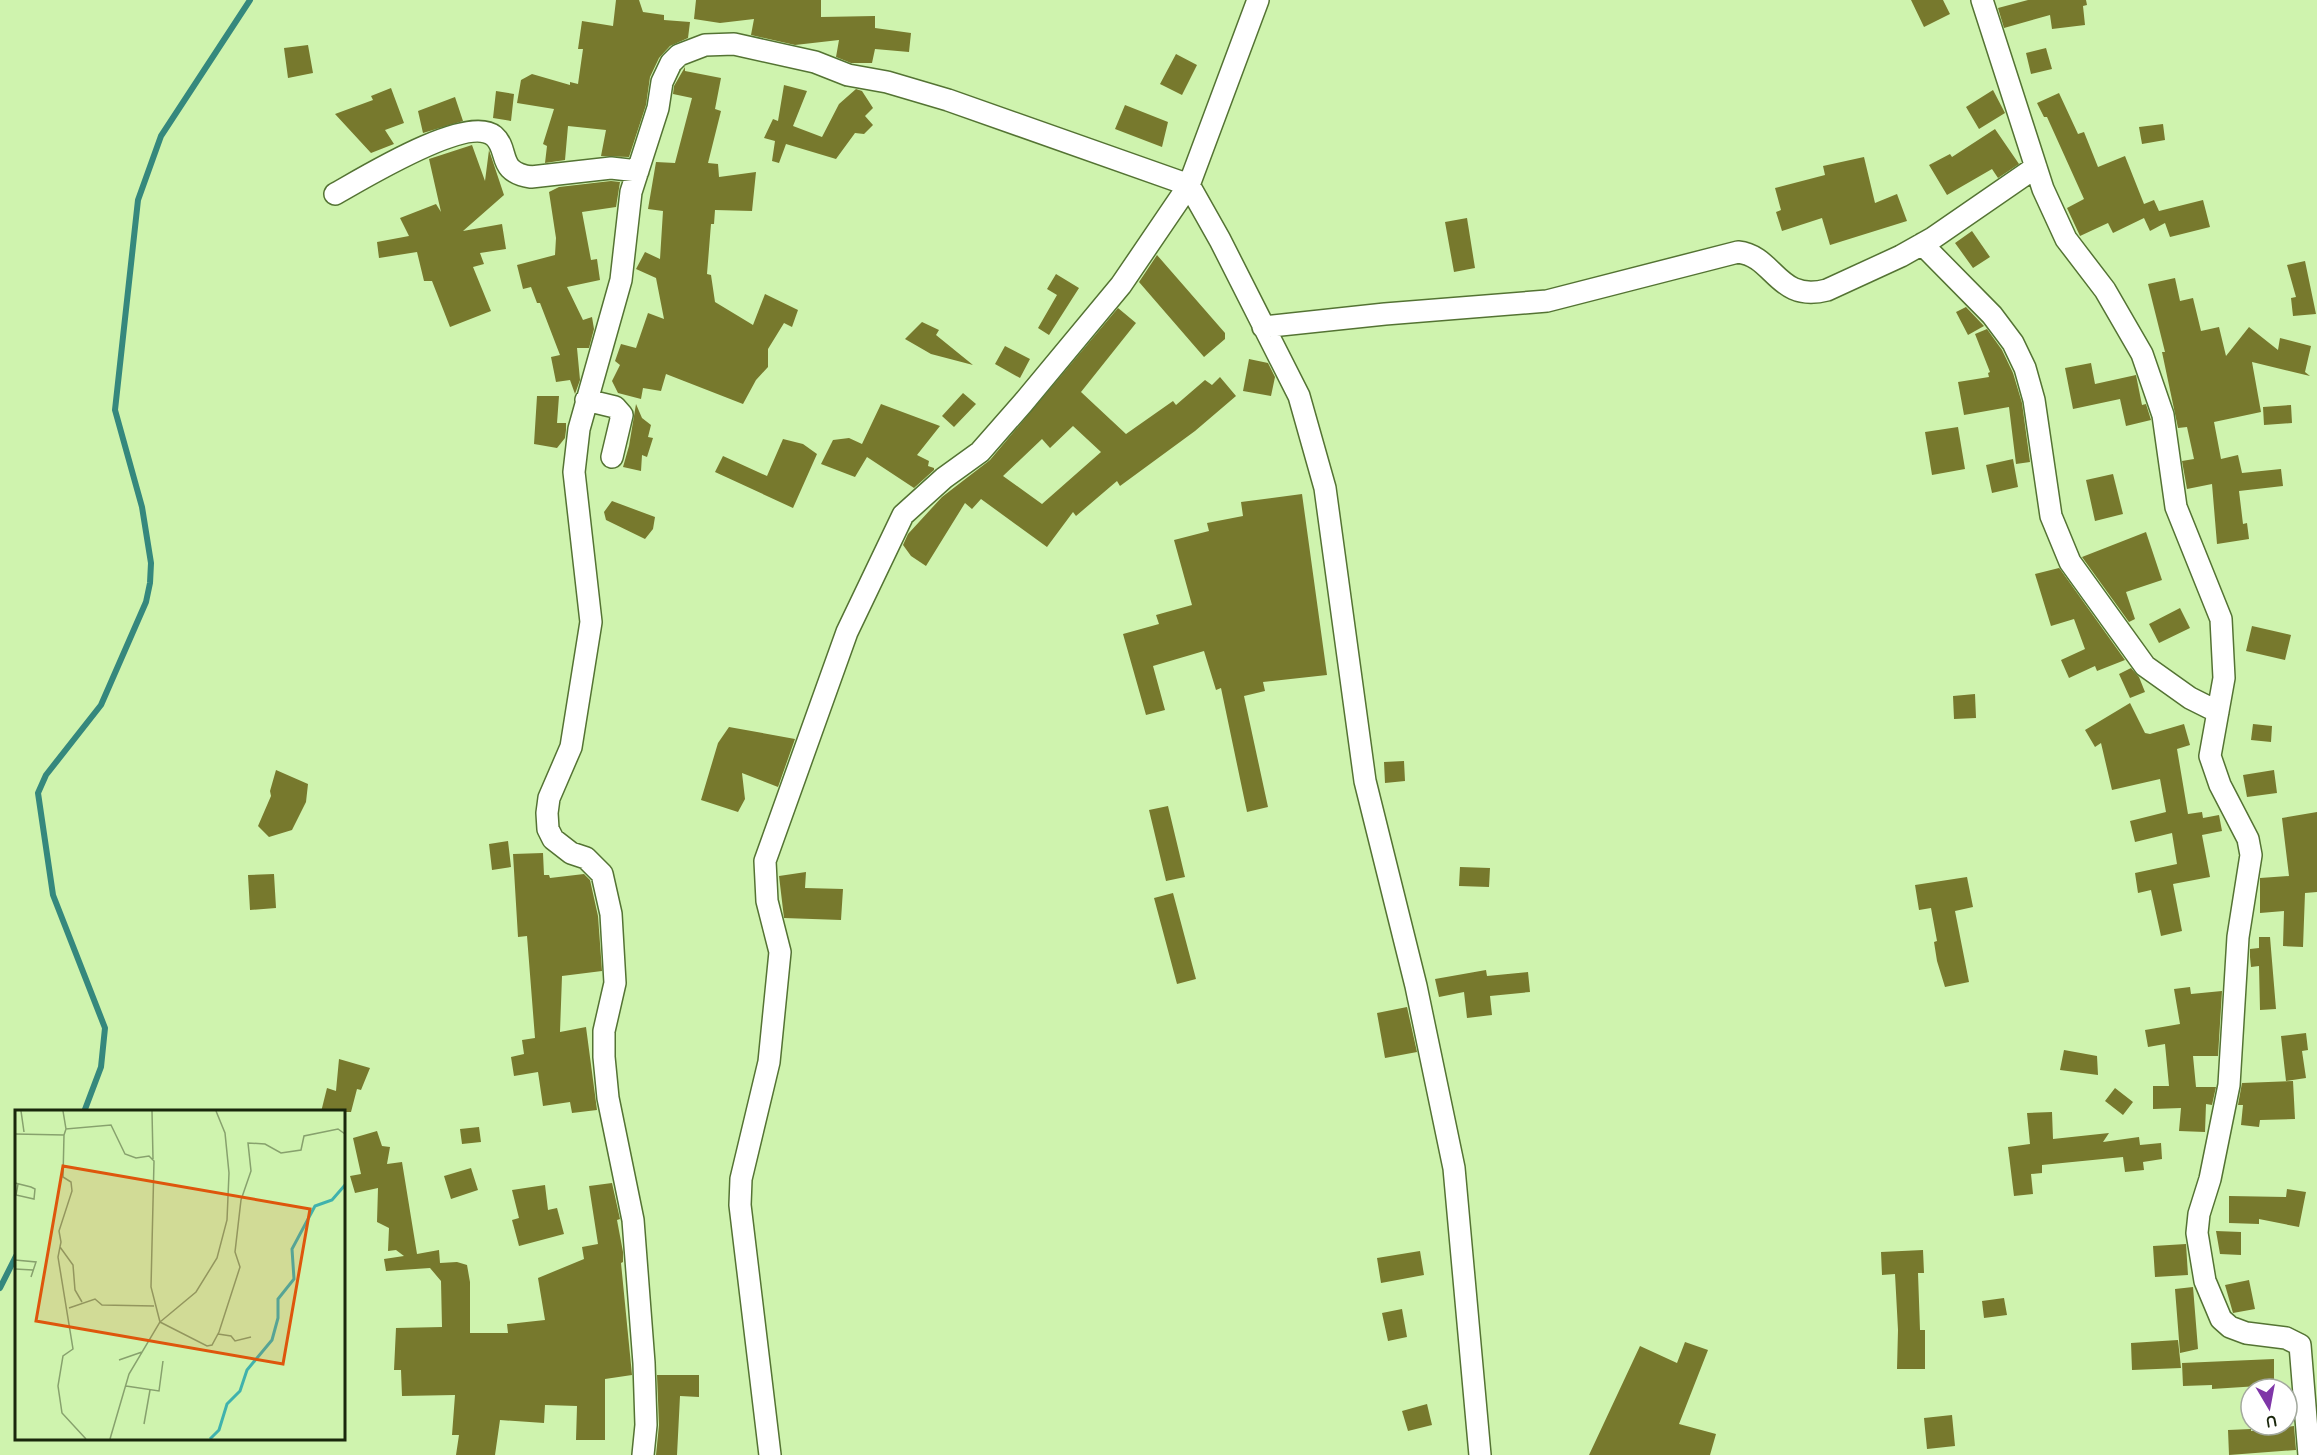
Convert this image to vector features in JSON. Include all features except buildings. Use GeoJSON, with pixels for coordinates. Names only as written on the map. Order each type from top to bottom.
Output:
{"type":"FeatureCollection","features":[{"type":"Feature","properties":{"kind":"street"},"geometry":{"type":"LineString","coordinates":[[770,1455],[740,1218],[740,1193],[748,1145],[765,1085],[780,952],[767,901],[765,861],[847,632],[903,515],[944,478],[980,452],[1121,285],[1189,185],[1258,0]]}},
{"type":"Feature","properties":{"kind":"street"},"geometry":{"type":"LineString","coordinates":[[1982,0],[2036,167],[2066,239],[2105,290],[2142,354],[2163,415],[2176,507],[2221,619],[2224,678],[2210,756],[2220,785],[2248,840],[2251,855],[2238,937],[2229,1085],[2210,1179],[2199,1214],[2198,1241],[2205,1281],[2221,1319],[2230,1327],[2246,1333],[2286,1338],[2300,1346],[2309,1455]]}},
{"type":"Feature","properties":{"kind":"street"},"geometry":{"type":"LineString","coordinates":[[643,1455],[646,1425],[644,1363],[633,1220],[608,1098],[604,1057],[606,1022],[615,982],[610,914],[602,874],[586,858],[572,853],[553,839],[547,822],[549,798],[571,747],[591,622],[574,472],[579,429],[621,280],[631,192],[658,108],[662,82],[671,63],[679,55],[694,47],[718,43],[734,44],[815,62],[849,75],[887,82],[948,100],[1189,185],[1220,240],[1299,396],[1325,488],[1365,781],[1416,986],[1454,1168],[1480,1455]]}},
{"type":"Feature","properties":{"kind":"street"},"geometry":{"type":"LineString","coordinates":[[334,194],[427,144],[471,132],[488,133],[494,136],[508,165],[518,175],[531,177],[611,168],[638,171]]}},
{"type":"Feature","properties":{"kind":"street"},"geometry":{"type":"LineString","coordinates":[[1263,327],[1385,314],[1548,301],[1738,252],[1750,253],[1791,288],[1813,294],[1827,290],[1922,244],[2036,167]]}},
{"type":"Feature","properties":{"kind":"street"},"geometry":{"type":"LineString","coordinates":[[1922,244],[1992,315],[2017,351],[2034,400],[2051,516],[2070,562],[2145,666],[2190,698],[2218,712]]}},
{"type":"Feature","properties":{"kind":"street"},"geometry":{"type":"LineString","coordinates":[[586,400],[615,407],[622,415],[612,457]]}},
{"type":"Feature","properties":{"kind":"waterway"},"geometry":{"type":"LineString","coordinates":[[85,1110],[101,1067],[105,1028],[53,895],[38,793],[46,775],[101,705],[146,602],[150,583],[151,563],[142,507],[115,410],[138,200],[161,136],[250,0]]}},
{"type":"Feature","properties":{"kind":"waterway"},"geometry":{"type":"LineString","coordinates":[[0,1288],[15,1258]]}}]}
